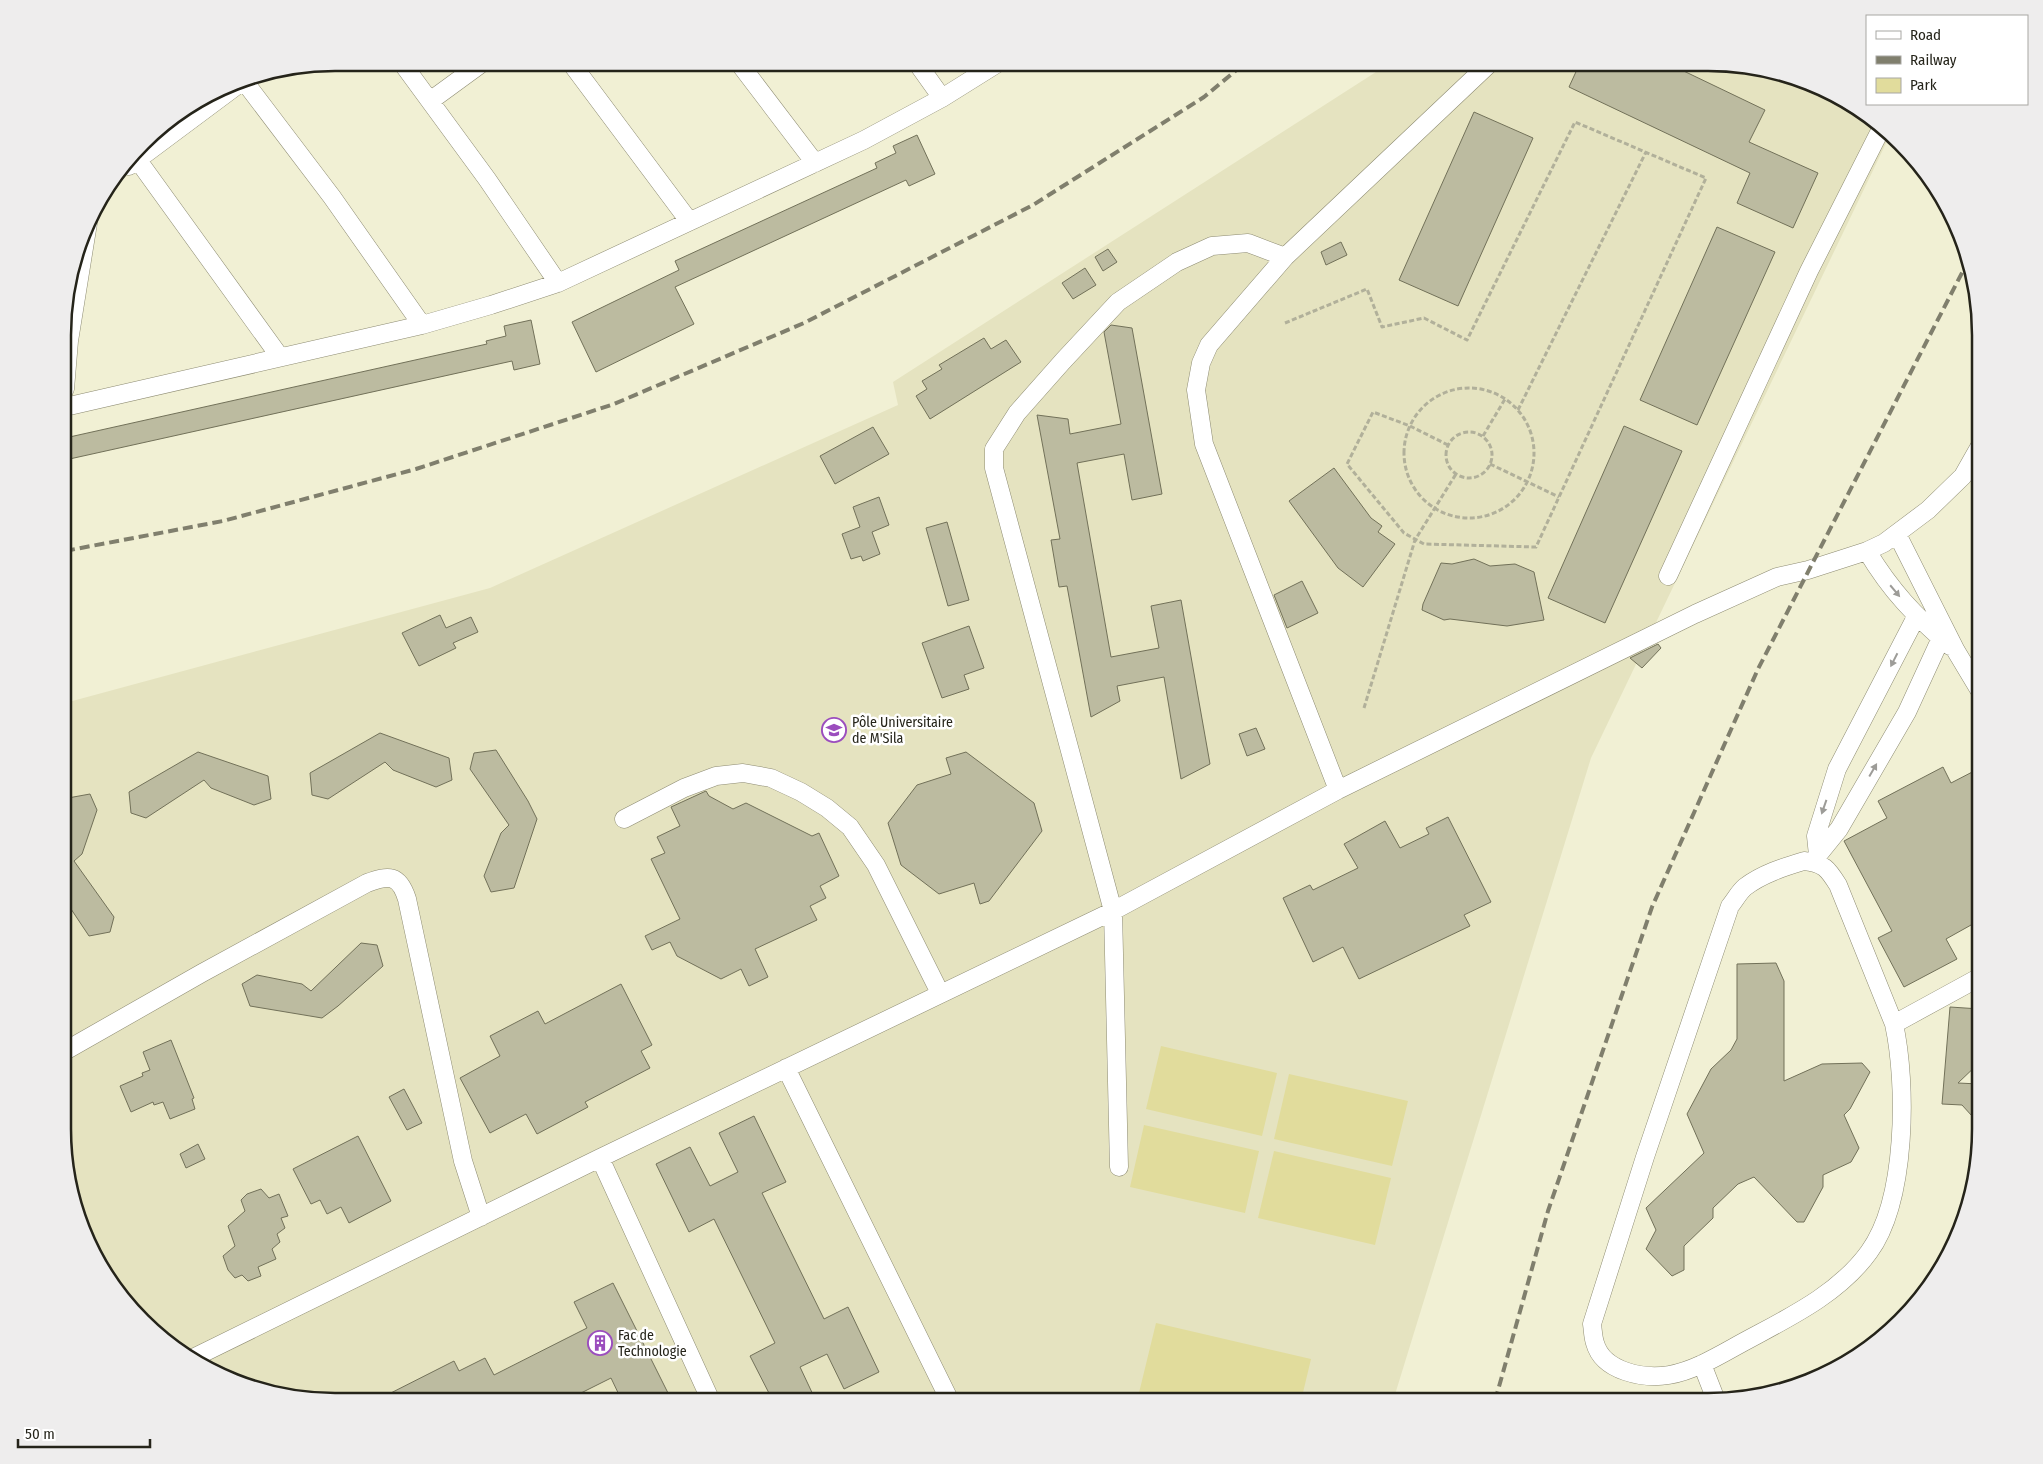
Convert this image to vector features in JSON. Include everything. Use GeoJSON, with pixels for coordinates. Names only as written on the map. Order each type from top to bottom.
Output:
{"type":"FeatureCollection","features":[{"type":"Feature","properties":{"kind":"street"},"geometry":{"type":"LineString","coordinates":[[408,71],[558,283]]}},
{"type":"Feature","properties":{"kind":"street"},"geometry":{"type":"LineString","coordinates":[[430,101],[470,71]]}},
{"type":"Feature","properties":{"kind":"street"},"geometry":{"type":"LineString","coordinates":[[577,71],[689,221]]}},
{"type":"Feature","properties":{"kind":"street"},"geometry":{"type":"LineString","coordinates":[[745,71],[815,162]]}},
{"type":"Feature","properties":{"kind":"street"},"geometry":{"type":"LineString","coordinates":[[923,71],[942,98]]}},
{"type":"Feature","properties":{"kind":"street"},"geometry":{"type":"LineString","coordinates":[[71,406],[422,325],[490,306],[558,283],[864,140],[942,98],[985,71]]}},
{"type":"Feature","properties":{"kind":"street"},"geometry":{"type":"LineString","coordinates":[[1338,790],[1204,444],[1196,390],[1201,363],[1209,345],[1285,258],[1482,71]]}},
{"type":"Feature","properties":{"kind":"street"},"geometry":{"type":"LineString","coordinates":[[247,86],[332,197],[422,325]]}},
{"type":"Feature","properties":{"kind":"street"},"geometry":{"type":"LineString","coordinates":[[141,157],[219,99]]}},
{"type":"Feature","properties":{"kind":"street"},"geometry":{"type":"LineString","coordinates":[[1668,576],[1805,280],[1878,134]]}},
{"type":"Feature","properties":{"kind":"street"},"geometry":{"type":"LineString","coordinates":[[134,165],[280,357]]}},
{"type":"Feature","properties":{"kind":"street"},"geometry":{"type":"LineString","coordinates":[[1119,1167],[1113,911],[994,468],[994,449],[1017,413],[1118,302],[1177,262],[1212,246],[1248,244],[1285,258]]}},
{"type":"Feature","properties":{"kind":"street"},"geometry":{"type":"LineString","coordinates":[[72,325],[82,261]]}},
{"type":"Feature","properties":{"kind":"street"},"geometry":{"type":"LineString","coordinates":[[200,1355],[600,1158],[1113,911],[1338,790],[1746,591],[1777,577],[1808,570],[1867,551],[1897,534],[1928,510],[1963,476],[1972,460]]}},
{"type":"Feature","properties":{"kind":"street"},"geometry":{"type":"LineString","coordinates":[[1963,476],[1972,473]]}},
{"type":"Feature","properties":{"kind":"street"},"geometry":{"type":"LineString","coordinates":[[1897,534],[1956,651],[1972,678]]}},
{"type":"Feature","properties":{"kind":"street"},"geometry":{"type":"LineString","coordinates":[[1867,551],[1890,586],[1916,617],[1956,651]]}},
{"type":"Feature","properties":{"kind":"street"},"geometry":{"type":"LineString","coordinates":[[1916,617],[1838,770],[1816,836],[1817,859],[1831,874],[1844,896],[1894,1024],[1899,1044],[1902,1109],[1900,1146],[1890,1208],[1870,1251],[1842,1281],[1805,1309],[1702,1364],[1669,1375],[1637,1375],[1617,1368],[1603,1357],[1595,1344],[1592,1324],[1650,1138],[1730,906],[1744,888],[1760,878],[1781,868],[1817,859],[1840,829],[1907,712],[1941,638]]}},
{"type":"Feature","properties":{"kind":"street"},"geometry":{"type":"LineString","coordinates":[[624,819],[684,788],[716,776],[743,773],[771,778],[801,792],[827,808],[850,827],[876,865],[940,994]]}},
{"type":"Feature","properties":{"kind":"street"},"geometry":{"type":"LineString","coordinates":[[71,1048],[202,973],[367,883],[384,876],[394,879],[403,886],[407,899],[463,1161],[481,1216]]}},
{"type":"Feature","properties":{"kind":"street"},"geometry":{"type":"LineString","coordinates":[[1894,1024],[1972,981]]}},
{"type":"Feature","properties":{"kind":"street"},"geometry":{"type":"LineString","coordinates":[[786,1068],[946,1393]]}},
{"type":"Feature","properties":{"kind":"street"},"geometry":{"type":"LineString","coordinates":[[600,1158],[707,1393]]}},
{"type":"Feature","properties":{"kind":"street"},"geometry":{"type":"LineString","coordinates":[[1702,1364],[1713,1393]]}},
{"type":"Feature","properties":{"kind":"path"},"geometry":{"type":"LineString","coordinates":[[1285,323],[1367,289],[1382,326],[1424,318],[1467,340],[1575,122],[1706,178],[1536,547],[1424,544],[1404,533],[1347,464],[1373,412],[1410,426],[1448,445]]}},
{"type":"Feature","properties":{"kind":"path"},"geometry":{"type":"LineString","coordinates":[[1518,410],[1646,152]]}},
{"type":"Feature","properties":{"kind":"path"},"geometry":{"type":"LineString","coordinates":[[1472,388],[1486,390],[1506,399],[1518,410],[1529,427],[1534,447],[1533,468],[1527,481],[1512,503],[1494,514],[1474,518],[1454,518],[1435,510],[1419,496],[1408,478],[1403,458],[1405,437],[1413,418],[1427,403],[1445,392],[1472,388]]}},
{"type":"Feature","properties":{"kind":"path"},"geometry":{"type":"LineString","coordinates":[[1483,436],[1506,399]]}},
{"type":"Feature","properties":{"kind":"path"},"geometry":{"type":"LineString","coordinates":[[1469,432],[1483,436],[1491,449],[1490,464],[1479,475],[1464,477],[1456,474],[1446,456],[1448,445],[1455,436],[1462,433],[1469,432]]}},
{"type":"Feature","properties":{"kind":"path"},"geometry":{"type":"LineString","coordinates":[[1490,464],[1559,497]]}},
{"type":"Feature","properties":{"kind":"path"},"geometry":{"type":"LineString","coordinates":[[1364,708],[1415,540],[1456,474]]}},
{"type":"Feature","properties":{"kind":"shaded area","name":"Pôle Universitaire de M'Sila"},"geometry":{"type":"Polygon","coordinates":[[[1378,71],[1707,71],[1759,76],[1809,91],[1854,116],[1887,142],[1591,758],[1395,1393],[336,1393],[284,1388],[251,1379],[234,1373],[203,1357],[175,1338],[137,1303],[107,1261],[91,1230],[76,1180],[71,1128],[71,701],[490,588],[898,405],[893,382],[1378,71]]]}},
{"type":"Feature","properties":{"kind":"green space"},"geometry":{"type":"Polygon","coordinates":[[[1161,1046],[1277,1073],[1262,1136],[1146,1109],[1161,1046]]]}},
{"type":"Feature","properties":{"kind":"green space"},"geometry":{"type":"Polygon","coordinates":[[[1289,1074],[1408,1101],[1392,1166],[1274,1139],[1289,1074]]]}},
{"type":"Feature","properties":{"kind":"green space"},"geometry":{"type":"Polygon","coordinates":[[[1144,1125],[1259,1151],[1245,1213],[1130,1187],[1144,1125]]]}},
{"type":"Feature","properties":{"kind":"green space"},"geometry":{"type":"Polygon","coordinates":[[[1274,1151],[1391,1178],[1375,1245],[1258,1218],[1274,1151]]]}},
{"type":"Feature","properties":{"kind":"green space"},"geometry":{"type":"Polygon","coordinates":[[[1156,1323],[1311,1359],[1303,1393],[1139,1393],[1156,1323]]]}},
{"type":"Feature","properties":{"kind":"building"},"geometry":{"type":"Polygon","coordinates":[[[1576,71],[1684,71],[1765,110],[1749,142],[1818,173],[1793,228],[1737,203],[1750,173],[1569,87],[1576,71]]]}},
{"type":"Feature","properties":{"kind":"building"},"geometry":{"type":"Polygon","coordinates":[[[1474,112],[1533,138],[1458,306],[1399,280],[1474,112]]]}},
{"type":"Feature","properties":{"kind":"building"},"geometry":{"type":"Polygon","coordinates":[[[917,135],[935,174],[909,186],[906,180],[675,287],[694,324],[596,372],[572,322],[679,270],[675,261],[877,168],[875,163],[896,153],[893,146],[917,135]]]}},
{"type":"Feature","properties":{"kind":"building"},"geometry":{"type":"Polygon","coordinates":[[[1717,227],[1775,252],[1697,425],[1640,400],[1717,227]]]}},
{"type":"Feature","properties":{"kind":"building"},"geometry":{"type":"Polygon","coordinates":[[[1341,242],[1347,255],[1326,265],[1321,252],[1341,242]]]}},
{"type":"Feature","properties":{"kind":"building"},"geometry":{"type":"Polygon","coordinates":[[[1108,249],[1117,262],[1103,271],[1095,257],[1108,249]]]}},
{"type":"Feature","properties":{"kind":"building"},"geometry":{"type":"Polygon","coordinates":[[[1085,268],[1096,285],[1073,299],[1062,283],[1085,268]]]}},
{"type":"Feature","properties":{"kind":"building"},"geometry":{"type":"Polygon","coordinates":[[[531,320],[540,364],[514,370],[512,361],[71,459],[71,437],[487,344],[486,341],[506,336],[504,326],[531,320]]]}},
{"type":"Feature","properties":{"kind":"building"},"geometry":{"type":"Polygon","coordinates":[[[1111,325],[1132,328],[1162,494],[1132,500],[1124,454],[1077,463],[1111,657],[1159,648],[1151,606],[1181,600],[1210,764],[1181,779],[1164,677],[1117,686],[1120,701],[1091,717],[1067,586],[1059,587],[1051,540],[1060,539],[1037,415],[1068,419],[1070,434],[1121,424],[1104,332],[1111,325]]]}},
{"type":"Feature","properties":{"kind":"building"},"geometry":{"type":"Polygon","coordinates":[[[984,338],[991,349],[1006,340],[1021,362],[930,419],[916,396],[927,389],[922,381],[942,369],[939,365],[984,338]]]}},
{"type":"Feature","properties":{"kind":"building"},"geometry":{"type":"Polygon","coordinates":[[[1624,426],[1682,451],[1605,623],[1548,598],[1624,426]]]}},
{"type":"Feature","properties":{"kind":"building"},"geometry":{"type":"Polygon","coordinates":[[[873,427],[889,454],[835,484],[820,456],[873,427]]]}},
{"type":"Feature","properties":{"kind":"building"},"geometry":{"type":"Polygon","coordinates":[[[1334,468],[1371,518],[1382,526],[1378,532],[1395,544],[1363,587],[1338,568],[1289,501],[1334,468]]]}},
{"type":"Feature","properties":{"kind":"building"},"geometry":{"type":"Polygon","coordinates":[[[879,497],[889,525],[872,532],[880,554],[863,561],[861,556],[851,559],[842,534],[860,527],[853,507],[879,497]]]}},
{"type":"Feature","properties":{"kind":"building"},"geometry":{"type":"Polygon","coordinates":[[[947,522],[969,600],[948,606],[926,528],[947,522]]]}},
{"type":"Feature","properties":{"kind":"building"},"geometry":{"type":"Polygon","coordinates":[[[1474,559],[1490,566],[1515,564],[1534,572],[1544,620],[1507,626],[1450,619],[1444,620],[1422,610],[1441,563],[1452,564],[1474,559]]]}},
{"type":"Feature","properties":{"kind":"building"},"geometry":{"type":"Polygon","coordinates":[[[1302,581],[1318,613],[1287,628],[1274,595],[1302,581]]]}},
{"type":"Feature","properties":{"kind":"building"},"geometry":{"type":"Polygon","coordinates":[[[440,615],[446,628],[471,617],[478,632],[453,643],[456,648],[419,666],[402,633],[440,615]]]}},
{"type":"Feature","properties":{"kind":"building"},"geometry":{"type":"Polygon","coordinates":[[[969,626],[984,668],[964,675],[969,689],[942,698],[922,643],[969,626]]]}},
{"type":"Feature","properties":{"kind":"building"},"geometry":{"type":"Polygon","coordinates":[[[1658,644],[1661,648],[1642,668],[1630,658],[1658,644]]]}},
{"type":"Feature","properties":{"kind":"building"},"geometry":{"type":"Polygon","coordinates":[[[1256,728],[1265,749],[1247,756],[1239,734],[1256,728]]]}},
{"type":"Feature","properties":{"kind":"building"},"geometry":{"type":"Polygon","coordinates":[[[380,733],[449,758],[452,780],[436,787],[393,770],[385,762],[328,799],[312,795],[310,773],[380,733]]]}},
{"type":"Feature","properties":{"kind":"building"},"geometry":{"type":"Polygon","coordinates":[[[496,750],[537,819],[514,888],[491,892],[484,876],[501,833],[509,825],[470,769],[474,753],[496,750]]]}},
{"type":"Feature","properties":{"kind":"building"},"geometry":{"type":"Polygon","coordinates":[[[198,752],[268,776],[271,799],[254,805],[211,788],[204,780],[146,818],[131,813],[129,792],[198,752]]]}},
{"type":"Feature","properties":{"kind":"building"},"geometry":{"type":"Polygon","coordinates":[[[966,752],[1034,803],[1042,831],[989,901],[980,904],[974,883],[939,894],[901,865],[888,823],[917,785],[951,774],[946,758],[966,752]]]}},
{"type":"Feature","properties":{"kind":"building"},"geometry":{"type":"Polygon","coordinates":[[[1943,767],[1951,783],[1972,772],[1972,924],[1946,939],[1957,959],[1904,987],[1878,938],[1892,931],[1844,841],[1887,818],[1878,801],[1943,767]]]}},
{"type":"Feature","properties":{"kind":"building"},"geometry":{"type":"Polygon","coordinates":[[[706,791],[709,796],[733,809],[746,803],[812,836],[819,833],[839,876],[820,886],[826,898],[810,906],[817,920],[755,949],[768,977],[749,986],[741,969],[721,979],[677,956],[670,942],[652,950],[645,936],[680,919],[651,859],[665,853],[657,837],[680,826],[671,807],[706,791]]]}},
{"type":"Feature","properties":{"kind":"building"},"geometry":{"type":"Polygon","coordinates":[[[90,794],[97,810],[82,854],[74,861],[114,917],[110,932],[89,936],[71,909],[71,797],[90,794]]]}},
{"type":"Feature","properties":{"kind":"building"},"geometry":{"type":"Polygon","coordinates":[[[1448,817],[1491,902],[1464,915],[1470,926],[1359,979],[1343,947],[1313,962],[1283,898],[1310,885],[1313,890],[1358,868],[1344,844],[1385,821],[1400,848],[1429,834],[1426,828],[1448,817]]]}},
{"type":"Feature","properties":{"kind":"building"},"geometry":{"type":"Polygon","coordinates":[[[361,943],[377,945],[383,966],[322,1018],[250,1006],[242,984],[257,975],[302,984],[311,991],[361,943]]]}},
{"type":"Feature","properties":{"kind":"building"},"geometry":{"type":"Polygon","coordinates":[[[1776,963],[1784,981],[1784,1081],[1822,1064],[1862,1063],[1870,1072],[1850,1109],[1844,1115],[1859,1148],[1851,1162],[1823,1175],[1823,1187],[1804,1222],[1797,1222],[1754,1177],[1738,1184],[1713,1208],[1713,1218],[1684,1246],[1684,1270],[1672,1276],[1646,1249],[1656,1230],[1646,1208],[1704,1153],[1687,1114],[1711,1069],[1731,1050],[1737,1039],[1737,964],[1776,963]]]}},
{"type":"Feature","properties":{"kind":"building"},"geometry":{"type":"Polygon","coordinates":[[[621,984],[652,1045],[641,1051],[650,1068],[585,1102],[588,1107],[537,1134],[526,1114],[490,1133],[460,1078],[500,1056],[490,1036],[538,1011],[545,1024],[621,984]]]}},
{"type":"Feature","properties":{"kind":"building"},"geometry":{"type":"Polygon","coordinates":[[[1950,1007],[1972,1008],[1972,1070],[1958,1083],[1972,1084],[1972,1116],[1962,1105],[1942,1104],[1950,1007]]]}},
{"type":"Feature","properties":{"kind":"building"},"geometry":{"type":"Polygon","coordinates":[[[171,1040],[194,1098],[192,1099],[195,1109],[170,1119],[163,1102],[154,1105],[153,1102],[131,1112],[120,1086],[143,1076],[142,1073],[150,1070],[143,1052],[171,1040]]]}},
{"type":"Feature","properties":{"kind":"building"},"geometry":{"type":"Polygon","coordinates":[[[404,1089],[422,1123],[407,1130],[389,1097],[404,1089]]]}},
{"type":"Feature","properties":{"kind":"building"},"geometry":{"type":"Polygon","coordinates":[[[754,1116],[786,1182],[762,1193],[824,1319],[848,1307],[879,1372],[844,1389],[827,1354],[800,1367],[812,1393],[769,1393],[750,1356],[775,1343],[714,1219],[689,1232],[656,1164],[690,1147],[710,1186],[738,1172],[719,1133],[754,1116]]]}},
{"type":"Feature","properties":{"kind":"building"},"geometry":{"type":"Polygon","coordinates":[[[358,1136],[391,1201],[349,1223],[341,1207],[327,1214],[320,1200],[311,1204],[293,1169],[358,1136]]]}},
{"type":"Feature","properties":{"kind":"building"},"geometry":{"type":"Polygon","coordinates":[[[198,1144],[205,1159],[186,1168],[180,1154],[198,1144]]]}},
{"type":"Feature","properties":{"kind":"building"},"geometry":{"type":"Polygon","coordinates":[[[261,1189],[269,1198],[279,1194],[288,1216],[281,1218],[285,1228],[277,1234],[280,1242],[272,1249],[276,1259],[258,1267],[261,1276],[248,1281],[242,1275],[235,1278],[228,1270],[223,1256],[235,1246],[228,1226],[245,1211],[241,1200],[247,1194],[261,1189]]]}},
{"type":"Feature","properties":{"kind":"building","name":"Fac de Technologie"},"geometry":{"type":"Polygon","coordinates":[[[613,1283],[668,1393],[618,1393],[611,1378],[581,1393],[391,1393],[454,1361],[459,1371],[485,1358],[494,1375],[587,1328],[574,1302],[613,1283]]]}},
{"type":"Feature","properties":{"kind":"railway"},"geometry":{"type":"LineString","coordinates":[[71,550],[223,521],[416,469],[614,404],[804,323],[1033,205],[1204,97],[1235,71]]}},
{"type":"Feature","properties":{"kind":"railway"},"geometry":{"type":"LineString","coordinates":[[1497,1393],[1548,1211],[1652,907],[1758,669],[1964,270]]}},
{"type":"Feature","properties":{"kind":"place","name":"Pôle Universitaire de M'Sila"},"geometry":{"type":"Point","coordinates":[834,730]}},
{"type":"Feature","properties":{"kind":"place","name":"Fac de Technologie"},"geometry":{"type":"Point","coordinates":[600,1343]}}]}
